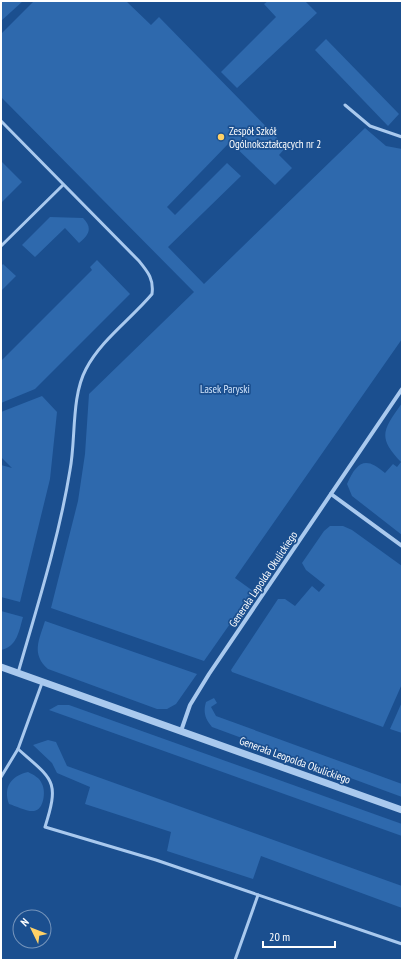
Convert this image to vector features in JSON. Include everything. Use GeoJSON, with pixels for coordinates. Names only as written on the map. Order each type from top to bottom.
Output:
{"type":"FeatureCollection","features":[{"type":"Feature","properties":{"kind":"street","name":"Generała Lepolda Okulickiego"},"geometry":{"type":"LineString","coordinates":[[181,731],[190,705],[209,674],[402,389]]}},
{"type":"Feature","properties":{"kind":"street"},"geometry":{"type":"LineString","coordinates":[[330,494],[402,546]]}},
{"type":"Feature","properties":{"kind":"street","name":"Generała Leopolda Okulickiego"},"geometry":{"type":"LineString","coordinates":[[1,668],[43,681],[402,810]]}},
{"type":"Feature","properties":{"kind":"lane"},"geometry":{"type":"LineString","coordinates":[[345,104],[370,126],[402,137]]}},
{"type":"Feature","properties":{"kind":"lane"},"geometry":{"type":"LineString","coordinates":[[1,121],[139,260],[151,278],[153,285],[152,294],[94,356],[81,378],[70,471],[44,586],[18,673]]}},
{"type":"Feature","properties":{"kind":"lane"},"geometry":{"type":"LineString","coordinates":[[1,246],[63,185]]}},
{"type":"Feature","properties":{"kind":"lane"},"geometry":{"type":"LineString","coordinates":[[1,777],[18,749],[43,681]]}},
{"type":"Feature","properties":{"kind":"lane"},"geometry":{"type":"LineString","coordinates":[[18,749],[47,776],[52,785],[54,793],[53,803],[45,827],[156,860],[402,944]]}},
{"type":"Feature","properties":{"kind":"lane"},"geometry":{"type":"LineString","coordinates":[[235,960],[258,895]]}},
{"type":"Feature","properties":{"kind":"green space"},"geometry":{"type":"Polygon","coordinates":[[[1,1],[23,1],[1,21],[1,1]]]}},
{"type":"Feature","properties":{"kind":"green space","name":"Lasek Paryski"},"geometry":{"type":"Polygon","coordinates":[[[34,1],[126,1],[151,25],[159,17],[286,147],[279,155],[292,168],[275,185],[230,142],[167,207],[175,215],[227,163],[241,176],[168,247],[204,284],[365,128],[386,146],[402,149],[402,339],[235,578],[253,591],[204,661],[51,608],[78,501],[85,454],[89,394],[194,292],[1,97],[1,34],[34,1]]]}},
{"type":"Feature","properties":{"kind":"green space"},"geometry":{"type":"Polygon","coordinates":[[[268,1],[305,1],[317,13],[237,88],[221,72],[276,17],[264,4],[268,1]]]}},
{"type":"Feature","properties":{"kind":"green space"},"geometry":{"type":"Polygon","coordinates":[[[326,39],[399,114],[388,126],[315,50],[326,39]]]}},
{"type":"Feature","properties":{"kind":"green space"},"geometry":{"type":"Polygon","coordinates":[[[1,161],[22,182],[1,203],[1,161]]]}},
{"type":"Feature","properties":{"kind":"green space"},"geometry":{"type":"Polygon","coordinates":[[[50,217],[83,218],[89,228],[87,234],[79,243],[65,228],[35,257],[22,245],[50,217]]]}},
{"type":"Feature","properties":{"kind":"green space"},"geometry":{"type":"Polygon","coordinates":[[[97,260],[130,294],[35,389],[1,403],[1,361],[92,270],[90,267],[97,260]]]}},
{"type":"Feature","properties":{"kind":"green space"},"geometry":{"type":"Polygon","coordinates":[[[3,264],[16,276],[1,291],[1,266],[3,264]]]}},
{"type":"Feature","properties":{"kind":"green space"},"geometry":{"type":"Polygon","coordinates":[[[42,396],[57,412],[50,479],[20,602],[1,597],[1,465],[12,468],[1,457],[1,412],[42,396]]]}},
{"type":"Feature","properties":{"kind":"green space"},"geometry":{"type":"Polygon","coordinates":[[[402,403],[402,535],[352,496],[347,484],[354,470],[358,466],[367,463],[372,464],[385,473],[393,464],[397,467],[401,462],[388,446],[385,433],[390,420],[402,403]]]}},
{"type":"Feature","properties":{"kind":"green space"},"geometry":{"type":"Polygon","coordinates":[[[330,526],[343,526],[352,530],[402,566],[402,684],[383,727],[232,672],[231,670],[278,599],[285,599],[295,606],[312,586],[319,592],[325,585],[306,570],[302,563],[324,531],[330,526]]]}},
{"type":"Feature","properties":{"kind":"green space"},"geometry":{"type":"Polygon","coordinates":[[[1,611],[23,617],[14,642],[11,646],[1,650],[1,611]]]}},
{"type":"Feature","properties":{"kind":"green space"},"geometry":{"type":"Polygon","coordinates":[[[45,621],[197,674],[176,704],[167,709],[157,709],[48,669],[40,658],[38,652],[39,641],[45,621]]]}},
{"type":"Feature","properties":{"kind":"green space"},"geometry":{"type":"Polygon","coordinates":[[[214,698],[217,703],[211,707],[216,716],[402,784],[402,797],[212,727],[206,718],[205,709],[206,702],[214,698]]]}},
{"type":"Feature","properties":{"kind":"green space"},"geometry":{"type":"Polygon","coordinates":[[[402,702],[402,733],[390,729],[402,702]]]}},
{"type":"Feature","properties":{"kind":"green space"},"geometry":{"type":"Polygon","coordinates":[[[58,705],[69,705],[402,824],[402,836],[49,710],[58,705]]]}},
{"type":"Feature","properties":{"kind":"green space"},"geometry":{"type":"Polygon","coordinates":[[[48,740],[56,742],[67,766],[402,886],[402,908],[261,856],[253,879],[167,851],[171,832],[85,804],[90,787],[57,773],[52,763],[33,745],[48,740]]]}},
{"type":"Feature","properties":{"kind":"green space"},"geometry":{"type":"Polygon","coordinates":[[[28,772],[40,780],[44,791],[42,804],[37,810],[34,811],[25,810],[9,804],[7,798],[8,787],[13,779],[28,772]]]}},
{"type":"Feature","properties":{"kind":"place","name":"Zespół Szkół Ogólnokształcących nr 2"},"geometry":{"type":"Point","coordinates":[221,137]}}]}
